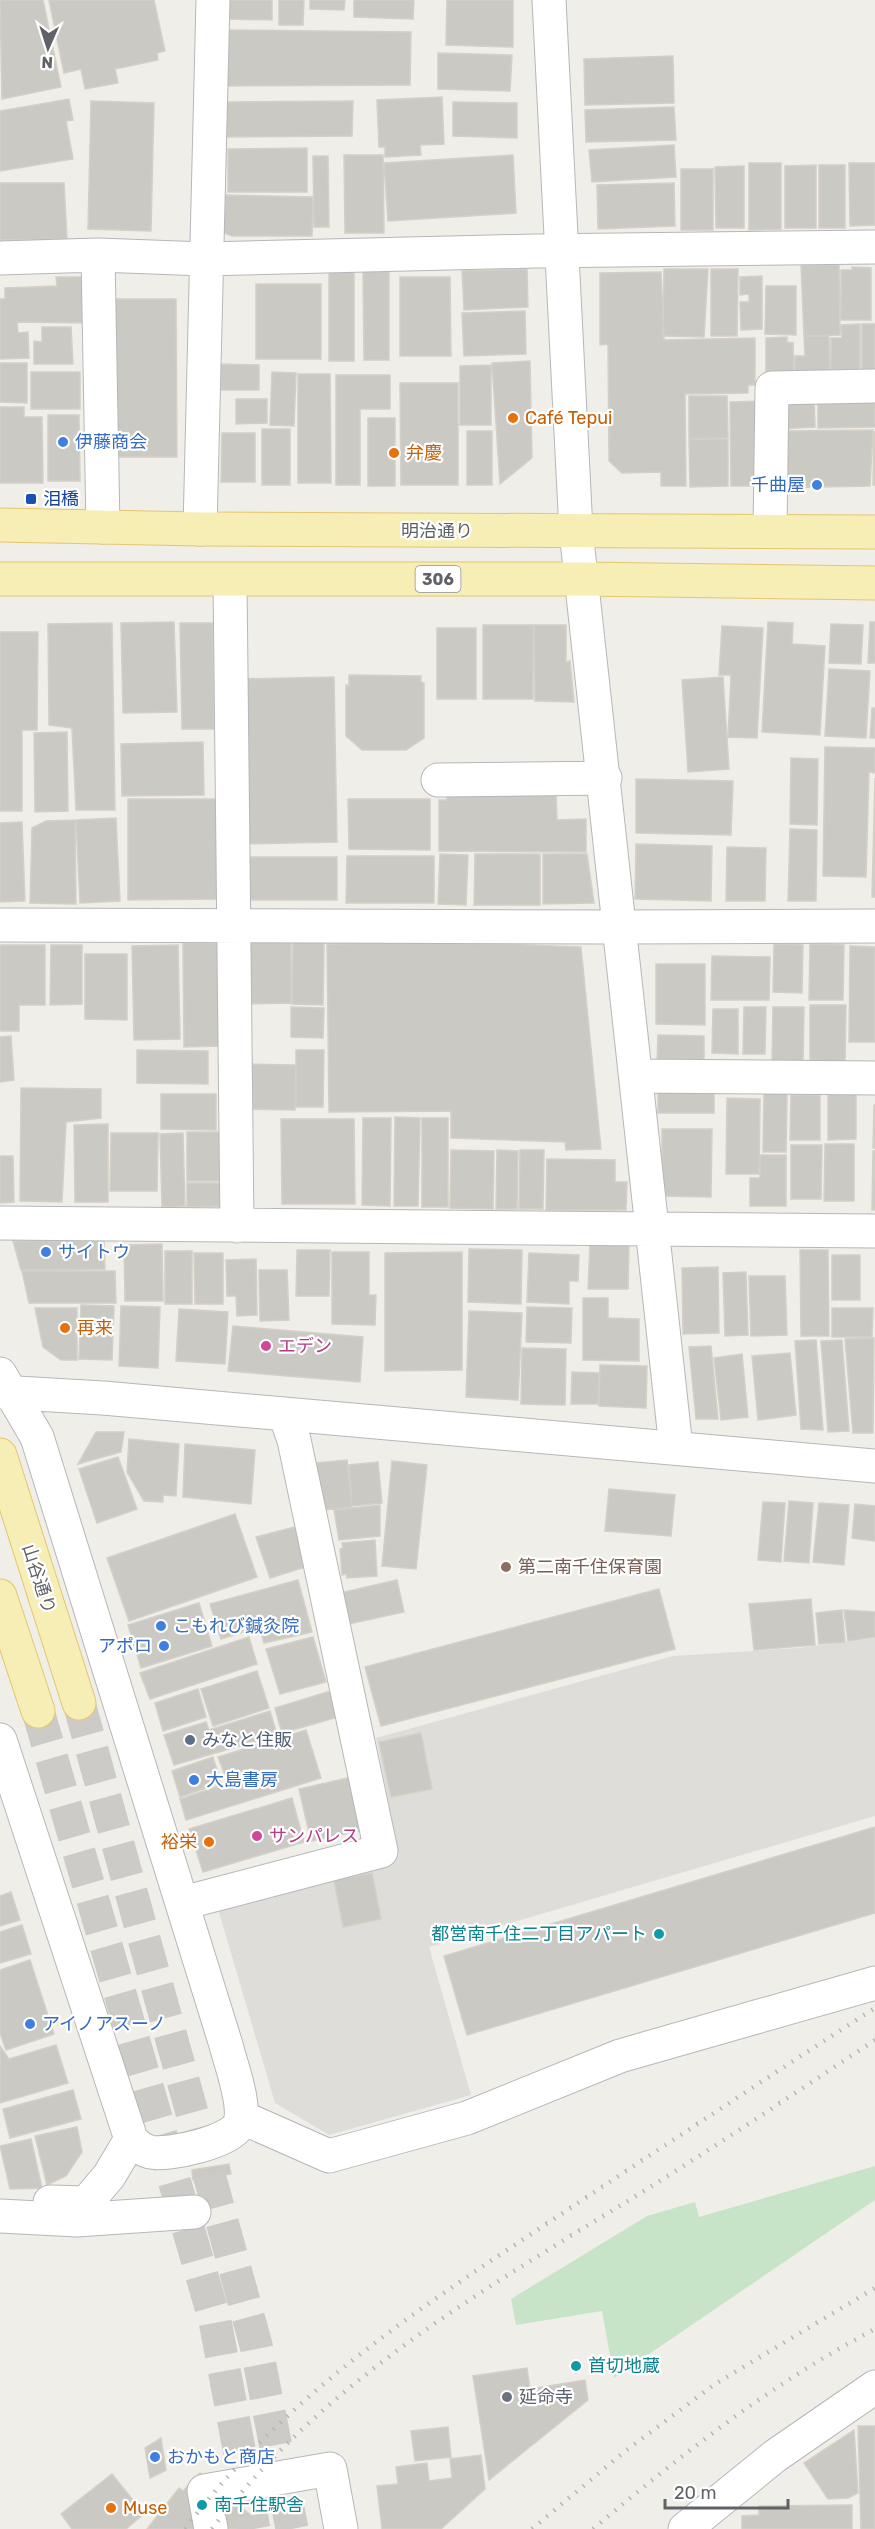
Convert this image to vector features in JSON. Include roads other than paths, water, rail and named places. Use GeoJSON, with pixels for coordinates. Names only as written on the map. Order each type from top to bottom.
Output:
{"type":"FeatureCollection","features":[{"type":"Feature","properties":{"kind":"main road","name":"明治通り"},"geometry":{"type":"LineString","coordinates":[[0,525],[200,529],[875,532]]}},
{"type":"Feature","properties":{"kind":"main road","name":"306"},"geometry":{"type":"LineString","coordinates":[[0,579],[583,579],[875,584]]}},
{"type":"Feature","properties":{"kind":"main road","name":"山谷通り"},"geometry":{"type":"LineString","coordinates":[[0,1455],[78,1703]]}},
{"type":"Feature","properties":{"kind":"main road"},"geometry":{"type":"LineString","coordinates":[[0,1596],[38,1711]]}},
{"type":"Feature","properties":{"kind":"street"},"geometry":{"type":"LineString","coordinates":[[200,529],[213,0]]}},
{"type":"Feature","properties":{"kind":"street"},"geometry":{"type":"LineString","coordinates":[[549,0],[576,531],[605,778],[676,1448]]}},
{"type":"Feature","properties":{"kind":"street"},"geometry":{"type":"LineString","coordinates":[[0,258],[99,255],[205,259],[561,251],[875,248]]}},
{"type":"Feature","properties":{"kind":"street"},"geometry":{"type":"LineString","coordinates":[[99,255],[103,526]]}},
{"type":"Feature","properties":{"kind":"street"},"geometry":{"type":"LineString","coordinates":[[770,531],[772,388],[875,386]]}},
{"type":"Feature","properties":{"kind":"street"},"geometry":{"type":"LineString","coordinates":[[230,580],[237,1226]]}},
{"type":"Feature","properties":{"kind":"street"},"geometry":{"type":"LineString","coordinates":[[438,780],[605,778]]}},
{"type":"Feature","properties":{"kind":"street"},"geometry":{"type":"LineString","coordinates":[[0,925],[875,926]]}},
{"type":"Feature","properties":{"kind":"street"},"geometry":{"type":"LineString","coordinates":[[636,1077],[875,1078]]}},
{"type":"Feature","properties":{"kind":"street"},"geometry":{"type":"LineString","coordinates":[[0,1223],[875,1231]]}},
{"type":"Feature","properties":{"kind":"street"},"geometry":{"type":"LineString","coordinates":[[4,1386],[104,1398],[875,1466]]}},
{"type":"Feature","properties":{"kind":"street"},"geometry":{"type":"LineString","coordinates":[[0,1740],[131,2139],[147,2152],[159,2153],[224,2139],[239,2125],[241,2117],[239,2092],[183,1903],[37,1437],[4,1386]]}},
{"type":"Feature","properties":{"kind":"street"},"geometry":{"type":"LineString","coordinates":[[183,1903],[381,1851],[294,1440],[285,1414]]}},
{"type":"Feature","properties":{"kind":"street"},"geometry":{"type":"LineString","coordinates":[[241,2117],[329,2156],[467,2118],[620,2056],[875,1983]]}},
{"type":"Feature","properties":{"kind":"street"},"geometry":{"type":"LineString","coordinates":[[0,2200],[86,2203],[108,2176],[131,2139]]}},
{"type":"Feature","properties":{"kind":"street"},"geometry":{"type":"LineString","coordinates":[[0,2216],[77,2220],[194,2212]]}},
{"type":"Feature","properties":{"kind":"street"},"geometry":{"type":"LineString","coordinates":[[685,2529],[774,2456],[875,2387]]}},
{"type":"Feature","properties":{"kind":"street"},"geometry":{"type":"LineString","coordinates":[[211,2529],[204,2491],[330,2469],[341,2529]]}},
{"type":"Feature","properties":{"kind":"tunnel"},"geometry":{"type":"LineString","coordinates":[[79,1703],[256,2345],[292,2529]]}},
{"type":"Feature","properties":{"kind":"tunnel"},"geometry":{"type":"LineString","coordinates":[[38,1711],[215,2321],[254,2529]]}},
{"type":"Feature","properties":{"kind":"railway"},"geometry":{"type":"LineString","coordinates":[[185,2529],[226,2479],[269,2433],[364,2351],[466,2277],[875,2008]]}},
{"type":"Feature","properties":{"kind":"railway"},"geometry":{"type":"LineString","coordinates":[[212,2529],[255,2477],[302,2429],[352,2385],[405,2344],[517,2269],[692,2160],[875,2040]]}},
{"type":"Feature","properties":{"kind":"railway"},"geometry":{"type":"LineString","coordinates":[[532,2529],[624,2452],[715,2384],[875,2288]]}},
{"type":"Feature","properties":{"kind":"railway"},"geometry":{"type":"LineString","coordinates":[[593,2529],[694,2447],[764,2396],[875,2329]]}},
{"type":"Feature","properties":{"kind":"place","name":"Café Tepui"},"geometry":{"type":"Point","coordinates":[513,418]}},
{"type":"Feature","properties":{"kind":"place","name":"伊藤商会"},"geometry":{"type":"Point","coordinates":[63,442]}},
{"type":"Feature","properties":{"kind":"place","name":"弁慶"},"geometry":{"type":"Point","coordinates":[394,453]}},
{"type":"Feature","properties":{"kind":"place","name":"千曲屋"},"geometry":{"type":"Point","coordinates":[817,485]}},
{"type":"Feature","properties":{"kind":"place","name":"泪橋"},"geometry":{"type":"Point","coordinates":[31,499]}},
{"type":"Feature","properties":{"kind":"place","name":"サイトウ"},"geometry":{"type":"Point","coordinates":[46,1252]}},
{"type":"Feature","properties":{"kind":"place","name":"再来"},"geometry":{"type":"Point","coordinates":[65,1328]}},
{"type":"Feature","properties":{"kind":"place","name":"エデン"},"geometry":{"type":"Point","coordinates":[266,1346]}},
{"type":"Feature","properties":{"kind":"place","name":"第二南千住保育園"},"geometry":{"type":"Point","coordinates":[506,1567]}},
{"type":"Feature","properties":{"kind":"place","name":"こもれび鍼灸院"},"geometry":{"type":"Point","coordinates":[161,1626]}},
{"type":"Feature","properties":{"kind":"place","name":"アポロ"},"geometry":{"type":"Point","coordinates":[164,1646]}},
{"type":"Feature","properties":{"kind":"place","name":"みなと住販"},"geometry":{"type":"Point","coordinates":[190,1740]}},
{"type":"Feature","properties":{"kind":"place","name":"大島書房"},"geometry":{"type":"Point","coordinates":[194,1780]}},
{"type":"Feature","properties":{"kind":"place","name":"サンパレス"},"geometry":{"type":"Point","coordinates":[257,1836]}},
{"type":"Feature","properties":{"kind":"place","name":"裕栄"},"geometry":{"type":"Point","coordinates":[209,1842]}},
{"type":"Feature","properties":{"kind":"place","name":"都営南千住二丁目アパート"},"geometry":{"type":"Point","coordinates":[659,1934]}},
{"type":"Feature","properties":{"kind":"place","name":"アイノアスーノ"},"geometry":{"type":"Point","coordinates":[30,2024]}},
{"type":"Feature","properties":{"kind":"place","name":"首切地蔵"},"geometry":{"type":"Point","coordinates":[576,2366]}},
{"type":"Feature","properties":{"kind":"place","name":"延命寺"},"geometry":{"type":"Point","coordinates":[507,2397]}},
{"type":"Feature","properties":{"kind":"place","name":"おかもと商店"},"geometry":{"type":"Point","coordinates":[155,2457]}},
{"type":"Feature","properties":{"kind":"place","name":"南千住駅舎"},"geometry":{"type":"Point","coordinates":[202,2505]}},
{"type":"Feature","properties":{"kind":"place","name":"Muse"},"geometry":{"type":"Point","coordinates":[111,2508]}}]}
